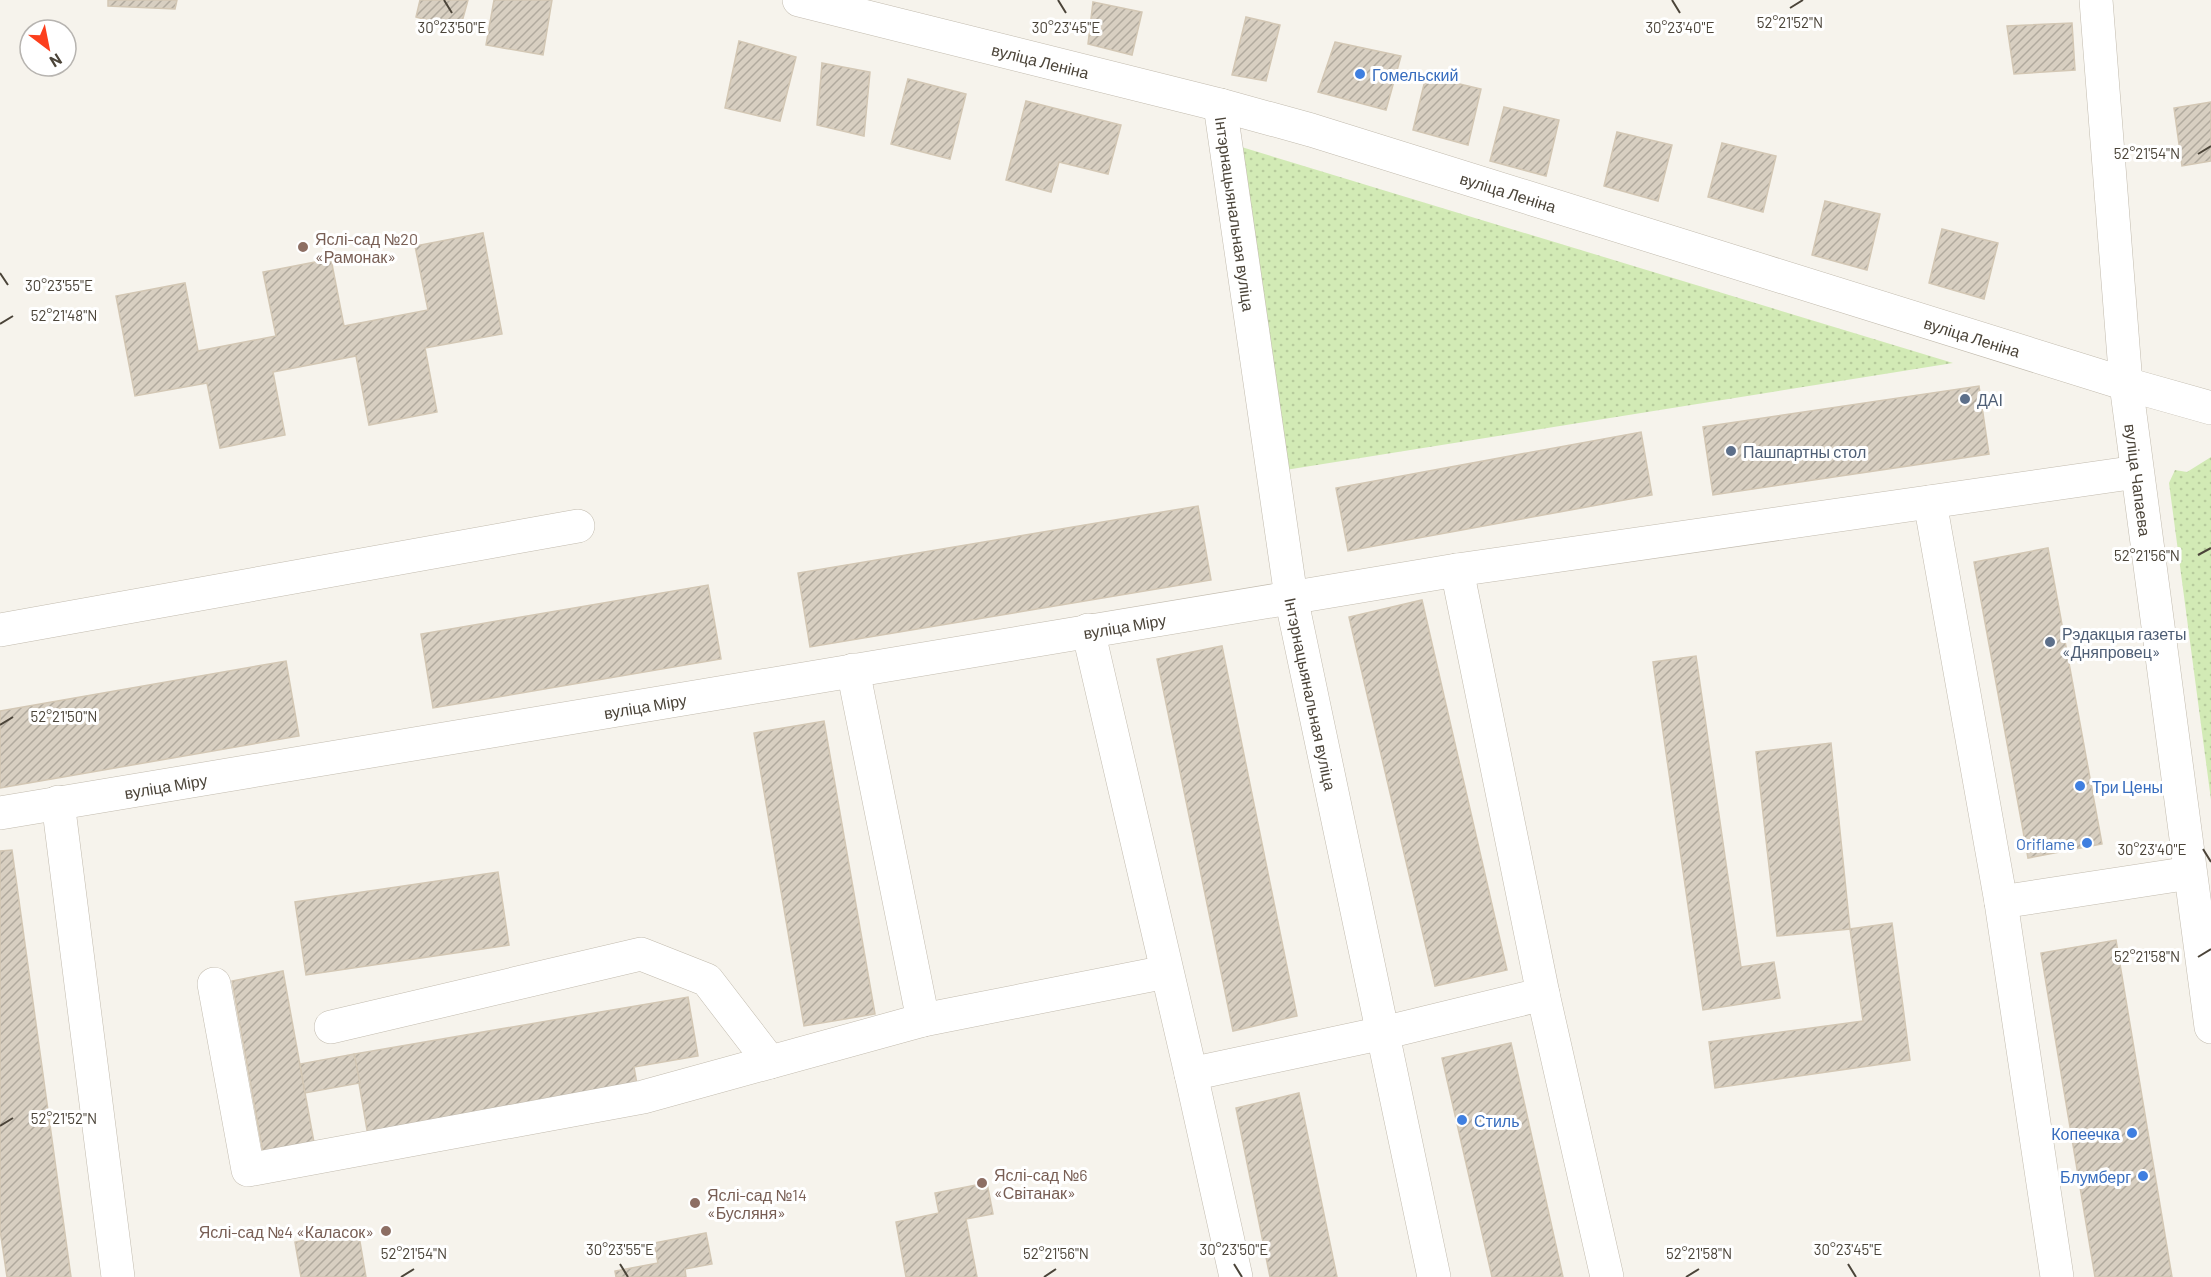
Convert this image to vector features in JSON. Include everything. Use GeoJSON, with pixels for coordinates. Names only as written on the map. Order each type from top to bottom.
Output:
{"type":"FeatureCollection","features":[{"type":"Feature","properties":{"kind":"street","name":"вуліца Леніна"},"geometry":{"type":"LineString","coordinates":[[799,0],[1220,105],[1311,130],[2126,384],[2211,408]]}},
{"type":"Feature","properties":{"kind":"street","name":"вуліца Чапаева"},"geometry":{"type":"LineString","coordinates":[[2096,0],[2126,384],[2211,1027]]}},
{"type":"Feature","properties":{"kind":"street","name":"Інтэрнацыянальная вуліца"},"geometry":{"type":"LineString","coordinates":[[1220,105],[1291,597],[1434,1277]]}},
{"type":"Feature","properties":{"kind":"street","name":"вуліца Міру"},"geometry":{"type":"LineString","coordinates":[[0,813],[1457,570],[2137,472]]}},
{"type":"Feature","properties":{"kind":"street"},"geometry":{"type":"LineString","coordinates":[[1930,502],[2001,902],[2056,1277]]}},
{"type":"Feature","properties":{"kind":"street"},"geometry":{"type":"LineString","coordinates":[[0,630],[578,526]]}},
{"type":"Feature","properties":{"kind":"street"},"geometry":{"type":"LineString","coordinates":[[1457,570],[1543,994],[1607,1277]]}},
{"type":"Feature","properties":{"kind":"street"},"geometry":{"type":"LineString","coordinates":[[1088,630],[1236,1277]]}},
{"type":"Feature","properties":{"kind":"street"},"geometry":{"type":"LineString","coordinates":[[853,670],[923,1020]]}},
{"type":"Feature","properties":{"kind":"street"},"geometry":{"type":"LineString","coordinates":[[58,802],[118,1277]]}},
{"type":"Feature","properties":{"kind":"street"},"geometry":{"type":"LineString","coordinates":[[2001,902],[2190,873]]}},
{"type":"Feature","properties":{"kind":"street"},"geometry":{"type":"LineString","coordinates":[[332,1027],[641,954],[707,980],[770,1062]]}},
{"type":"Feature","properties":{"kind":"street"},"geometry":{"type":"LineString","coordinates":[[214,984],[248,1170],[643,1097],[923,1020],[1167,972]]}},
{"type":"Feature","properties":{"kind":"street"},"geometry":{"type":"LineString","coordinates":[[1191,1074],[1383,1033],[1543,994]]}},
{"type":"Feature","properties":{"kind":"green space"},"geometry":{"type":"Polygon","coordinates":[[[1225,142],[1953,363],[1273,472],[1225,142]]]}},
{"type":"Feature","properties":{"kind":"green space"},"geometry":{"type":"Polygon","coordinates":[[[2211,457],[2211,800],[2169,483],[2175,470],[2187,472],[2211,457]]]}},
{"type":"Feature","properties":{"kind":"building"},"geometry":{"type":"Polygon","coordinates":[[[108,0],[177,0],[175,9],[108,6],[108,0]]]}},
{"type":"Feature","properties":{"kind":"building"},"geometry":{"type":"Polygon","coordinates":[[[420,0],[468,0],[460,29],[416,17],[420,0]]]}},
{"type":"Feature","properties":{"kind":"building"},"geometry":{"type":"Polygon","coordinates":[[[494,0],[552,0],[543,55],[486,45],[494,0]]]}},
{"type":"Feature","properties":{"kind":"building"},"geometry":{"type":"Polygon","coordinates":[[[1093,2],[1142,12],[1132,55],[1088,44],[1093,2]]]}},
{"type":"Feature","properties":{"kind":"building"},"geometry":{"type":"Polygon","coordinates":[[[1246,17],[1280,25],[1266,81],[1232,75],[1246,17]]]}},
{"type":"Feature","properties":{"kind":"building"},"geometry":{"type":"Polygon","coordinates":[[[2072,23],[2075,70],[2014,74],[2007,26],[2072,23]]]}},
{"type":"Feature","properties":{"kind":"building"},"geometry":{"type":"Polygon","coordinates":[[[739,41],[796,57],[780,121],[725,108],[739,41]]]}},
{"type":"Feature","properties":{"kind":"building","name":"Гомельский"},"geometry":{"type":"Polygon","coordinates":[[[1335,42],[1401,56],[1386,110],[1318,92],[1335,42]]]}},
{"type":"Feature","properties":{"kind":"building"},"geometry":{"type":"Polygon","coordinates":[[[822,63],[870,72],[864,136],[817,125],[822,63]]]}},
{"type":"Feature","properties":{"kind":"building"},"geometry":{"type":"Polygon","coordinates":[[[1426,76],[1481,89],[1468,145],[1413,130],[1426,76]]]}},
{"type":"Feature","properties":{"kind":"building"},"geometry":{"type":"Polygon","coordinates":[[[908,79],[966,94],[950,159],[891,144],[908,79]]]}},
{"type":"Feature","properties":{"kind":"building"},"geometry":{"type":"Polygon","coordinates":[[[1026,101],[1121,125],[1108,174],[1059,162],[1051,192],[1006,180],[1026,101]]]}},
{"type":"Feature","properties":{"kind":"building"},"geometry":{"type":"Polygon","coordinates":[[[2211,102],[2211,161],[2182,166],[2174,108],[2211,102]]]}},
{"type":"Feature","properties":{"kind":"building"},"geometry":{"type":"Polygon","coordinates":[[[1504,107],[1559,120],[1546,176],[1490,161],[1504,107]]]}},
{"type":"Feature","properties":{"kind":"building"},"geometry":{"type":"Polygon","coordinates":[[[1617,132],[1672,145],[1658,201],[1604,186],[1617,132]]]}},
{"type":"Feature","properties":{"kind":"building"},"geometry":{"type":"Polygon","coordinates":[[[1722,143],[1776,156],[1763,212],[1708,197],[1722,143]]]}},
{"type":"Feature","properties":{"kind":"building"},"geometry":{"type":"Polygon","coordinates":[[[1825,201],[1880,214],[1867,270],[1812,255],[1825,201]]]}},
{"type":"Feature","properties":{"kind":"building"},"geometry":{"type":"Polygon","coordinates":[[[1942,229],[1998,243],[1984,299],[1929,283],[1942,229]]]}},
{"type":"Feature","properties":{"kind":"building"},"geometry":{"type":"Polygon","coordinates":[[[483,233],[502,334],[425,348],[437,412],[369,425],[356,356],[273,372],[285,435],[220,448],[207,383],[135,396],[116,296],[185,283],[198,351],[276,336],[263,272],[331,259],[344,326],[428,310],[415,246],[483,233]]]}},
{"type":"Feature","properties":{"kind":"building"},"geometry":{"type":"Polygon","coordinates":[[[1979,386],[1989,454],[1713,495],[1703,427],[1979,386]]]}},
{"type":"Feature","properties":{"kind":"building"},"geometry":{"type":"Polygon","coordinates":[[[1641,432],[1652,495],[1348,551],[1336,488],[1641,432]]]}},
{"type":"Feature","properties":{"kind":"building"},"geometry":{"type":"Polygon","coordinates":[[[1198,506],[1211,580],[810,647],[798,573],[1198,506]]]}},
{"type":"Feature","properties":{"kind":"building"},"geometry":{"type":"Polygon","coordinates":[[[2048,548],[2102,844],[2028,858],[1974,562],[2048,548]]]}},
{"type":"Feature","properties":{"kind":"building"},"geometry":{"type":"Polygon","coordinates":[[[708,585],[721,659],[433,708],[421,634],[708,585]]]}},
{"type":"Feature","properties":{"kind":"building"},"geometry":{"type":"Polygon","coordinates":[[[1422,600],[1507,970],[1435,986],[1349,617],[1422,600]]]}},
{"type":"Feature","properties":{"kind":"building"},"geometry":{"type":"Polygon","coordinates":[[[1222,646],[1297,1016],[1233,1031],[1157,659],[1222,646]]]}},
{"type":"Feature","properties":{"kind":"building"},"geometry":{"type":"Polygon","coordinates":[[[1696,656],[1741,967],[1774,962],[1780,998],[1703,1010],[1653,662],[1696,656]]]}},
{"type":"Feature","properties":{"kind":"building"},"geometry":{"type":"Polygon","coordinates":[[[286,661],[299,736],[0,788],[0,711],[286,661]]]}},
{"type":"Feature","properties":{"kind":"building"},"geometry":{"type":"Polygon","coordinates":[[[824,721],[875,1014],[804,1026],[754,733],[824,721]]]}},
{"type":"Feature","properties":{"kind":"building"},"geometry":{"type":"Polygon","coordinates":[[[1831,743],[1850,929],[1777,936],[1756,752],[1831,743]]]}},
{"type":"Feature","properties":{"kind":"building"},"geometry":{"type":"Polygon","coordinates":[[[12,850],[71,1277],[7,1277],[0,1230],[0,851],[12,850]]]}},
{"type":"Feature","properties":{"kind":"building"},"geometry":{"type":"Polygon","coordinates":[[[498,872],[509,945],[306,975],[295,902],[498,872]]]}},
{"type":"Feature","properties":{"kind":"building"},"geometry":{"type":"Polygon","coordinates":[[[1892,923],[1910,1060],[1715,1088],[1709,1042],[1863,1021],[1850,929],[1892,923]]]}},
{"type":"Feature","properties":{"kind":"building"},"geometry":{"type":"Polygon","coordinates":[[[2116,940],[2172,1277],[2095,1277],[2041,953],[2116,940]]]}},
{"type":"Feature","properties":{"kind":"building"},"geometry":{"type":"Polygon","coordinates":[[[283,971],[315,1148],[264,1158],[232,981],[283,971]]]}},
{"type":"Feature","properties":{"kind":"building"},"geometry":{"type":"Polygon","coordinates":[[[688,997],[698,1056],[634,1067],[638,1090],[368,1136],[354,1054],[688,997]]]}},
{"type":"Feature","properties":{"kind":"building"},"geometry":{"type":"Polygon","coordinates":[[[1511,1043],[1563,1277],[1492,1277],[1442,1058],[1511,1043]]]}},
{"type":"Feature","properties":{"kind":"building"},"geometry":{"type":"Polygon","coordinates":[[[354,1054],[360,1083],[305,1093],[300,1064],[354,1054]]]}},
{"type":"Feature","properties":{"kind":"building"},"geometry":{"type":"Polygon","coordinates":[[[1299,1093],[1337,1277],[1270,1277],[1236,1108],[1299,1093]]]}},
{"type":"Feature","properties":{"kind":"building"},"geometry":{"type":"Polygon","coordinates":[[[987,1183],[993,1214],[966,1219],[977,1277],[906,1277],[896,1222],[939,1213],[935,1193],[987,1183]]]}},
{"type":"Feature","properties":{"kind":"building"},"geometry":{"type":"Polygon","coordinates":[[[358,1230],[366,1277],[301,1277],[295,1242],[358,1230]]]}},
{"type":"Feature","properties":{"kind":"building"},"geometry":{"type":"Polygon","coordinates":[[[706,1233],[712,1264],[685,1269],[686,1277],[616,1277],[615,1271],[658,1263],[654,1243],[706,1233]]]}},
{"type":"Feature","properties":{"kind":"place","name":"Гомельский"},"geometry":{"type":"Point","coordinates":[1360,74]}},
{"type":"Feature","properties":{"kind":"place","name":"Яслі-сад №20 «Рамонак»"},"geometry":{"type":"Point","coordinates":[303,247]}},
{"type":"Feature","properties":{"kind":"place","name":"ДАІ"},"geometry":{"type":"Point","coordinates":[1965,399]}},
{"type":"Feature","properties":{"kind":"place","name":"Пашпартны стол"},"geometry":{"type":"Point","coordinates":[1731,451]}},
{"type":"Feature","properties":{"kind":"place","name":"Рэдакцыя газеты «Дняпровец»"},"geometry":{"type":"Point","coordinates":[2050,642]}},
{"type":"Feature","properties":{"kind":"place","name":"Три Цены"},"geometry":{"type":"Point","coordinates":[2080,786]}},
{"type":"Feature","properties":{"kind":"place","name":"Oriflame"},"geometry":{"type":"Point","coordinates":[2087,843]}},
{"type":"Feature","properties":{"kind":"place","name":"Стиль"},"geometry":{"type":"Point","coordinates":[1462,1120]}},
{"type":"Feature","properties":{"kind":"place","name":"Копеечка"},"geometry":{"type":"Point","coordinates":[2132,1133]}},
{"type":"Feature","properties":{"kind":"place","name":"Блумберг"},"geometry":{"type":"Point","coordinates":[2143,1176]}},
{"type":"Feature","properties":{"kind":"place","name":"Яслі-сад №6 «Світанак»"},"geometry":{"type":"Point","coordinates":[982,1183]}},
{"type":"Feature","properties":{"kind":"place","name":"Яслі-сад №14 «Бусляня»"},"geometry":{"type":"Point","coordinates":[695,1203]}},
{"type":"Feature","properties":{"kind":"place","name":"Яслі-сад №4 «Каласок»"},"geometry":{"type":"Point","coordinates":[386,1231]}}]}
